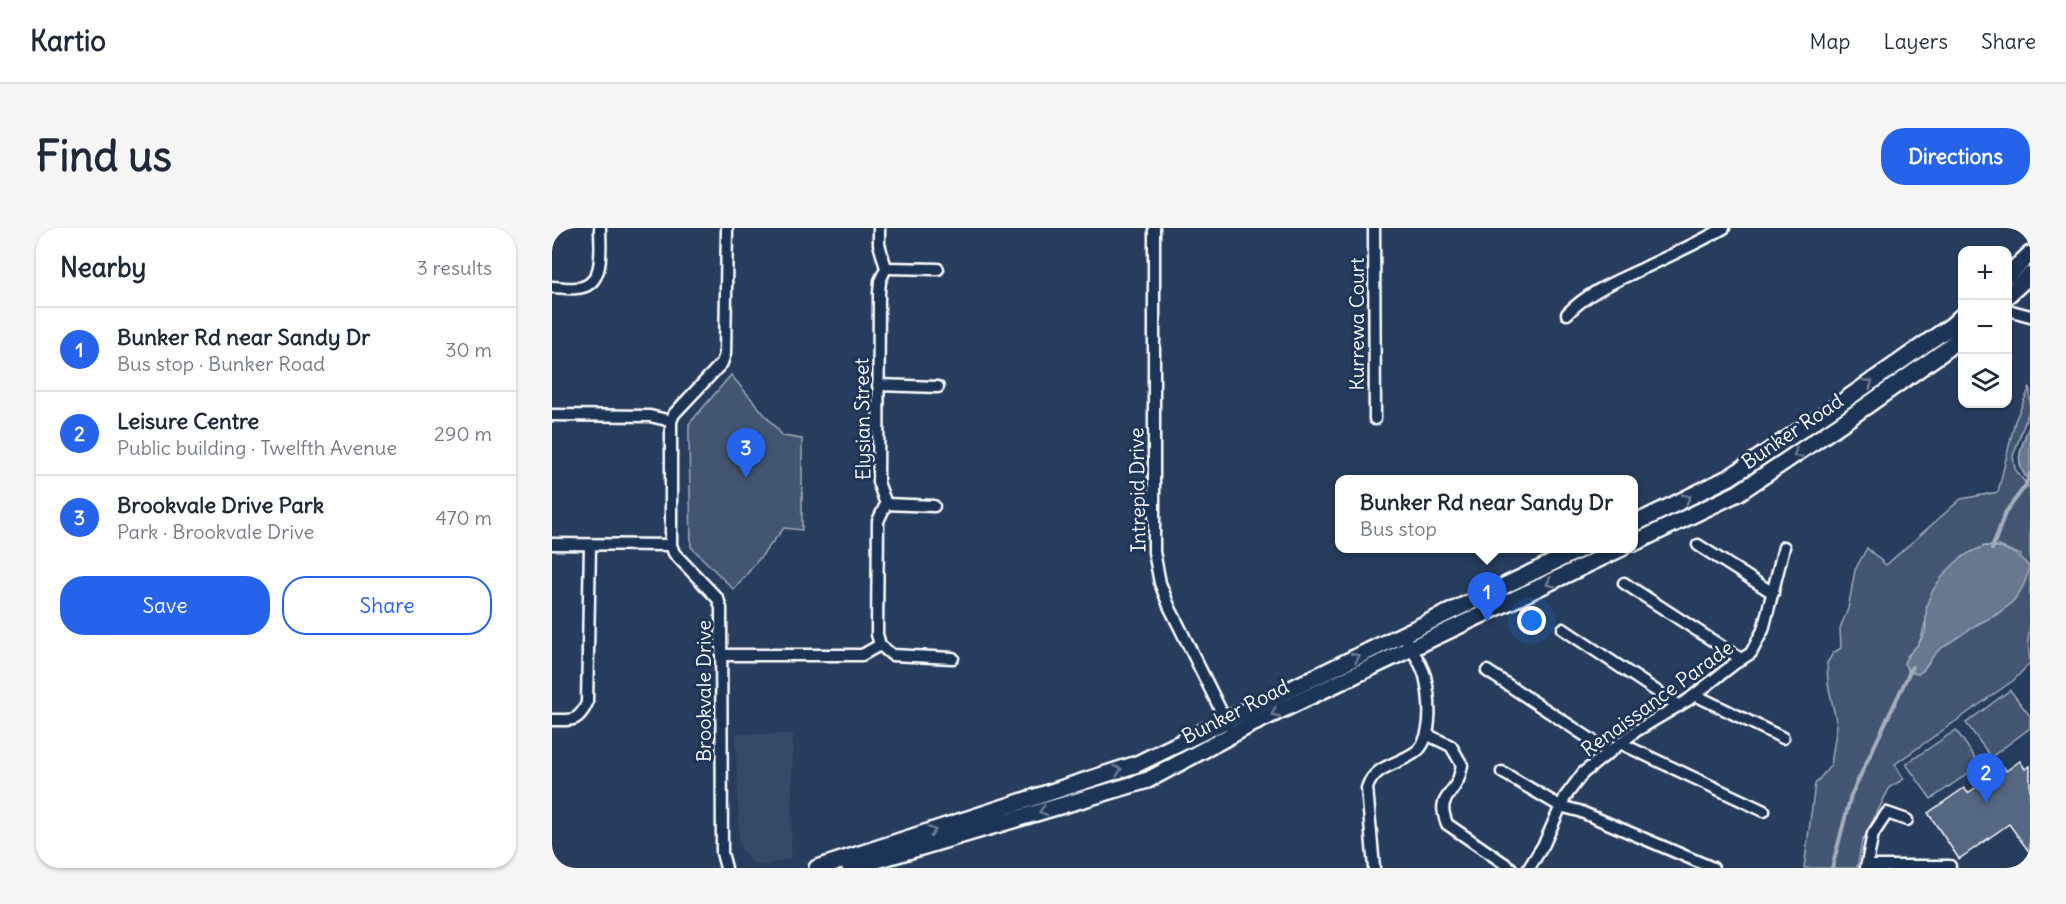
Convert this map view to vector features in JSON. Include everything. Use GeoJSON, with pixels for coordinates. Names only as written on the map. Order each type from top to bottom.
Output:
{"type":"FeatureCollection","features":[{"type":"Feature","properties":{"kind":"main road"},"geometry":{"type":"LineString","coordinates":[[2012,270],[2030,254]]}},
{"type":"Feature","properties":{"kind":"main road"},"geometry":{"type":"LineString","coordinates":[[2012,291],[2030,275]]}},
{"type":"Feature","properties":{"kind":"main road","name":"Bunker Road"},"geometry":{"type":"LineString","coordinates":[[1638,522],[1730,477],[1845,401],[1958,320]]}},
{"type":"Feature","properties":{"kind":"main road","name":"Bunker Road"},"geometry":{"type":"LineString","coordinates":[[1638,541],[1738,493],[1845,421],[1943,352],[1958,339]]}},
{"type":"Feature","properties":{"kind":"main road"},"geometry":{"type":"LineString","coordinates":[[1730,477],[1738,493]]}},
{"type":"Feature","properties":{"kind":"main road","name":"Bunker Road"},"geometry":{"type":"LineString","coordinates":[[850,868],[1148,780],[1230,728],[1403,635],[1575,553]]}},
{"type":"Feature","properties":{"kind":"main road","name":"Bunker Road"},"geometry":{"type":"LineString","coordinates":[[817,868],[1137,764],[1230,728],[1308,697],[1614,553]]}},
{"type":"Feature","properties":{"kind":"street"},"geometry":{"type":"LineString","coordinates":[[552,287],[578,289],[591,284],[599,267],[600,228]]}},
{"type":"Feature","properties":{"kind":"street"},"geometry":{"type":"LineString","coordinates":[[552,544],[671,544],[671,421],[674,414],[722,363],[725,354],[727,342],[727,228]]}},
{"type":"Feature","properties":{"kind":"street","name":"Elysian Street"},"geometry":{"type":"LineString","coordinates":[[879,228],[879,244],[886,268],[880,281],[879,292],[878,482],[886,504],[878,521],[878,634],[880,645]]}},
{"type":"Feature","properties":{"kind":"street","name":"Intrepid Drive"},"geometry":{"type":"LineString","coordinates":[[1154,228],[1154,552],[1160,583],[1169,606],[1230,728]]}},
{"type":"Feature","properties":{"kind":"street","name":"Kurrewa Court"},"geometry":{"type":"LineString","coordinates":[[1374,228],[1375,419]]}},
{"type":"Feature","properties":{"kind":"street"},"geometry":{"type":"LineString","coordinates":[[1567,314],[1580,300],[1701,242],[1724,228]]}},
{"type":"Feature","properties":{"kind":"street"},"geometry":{"type":"LineString","coordinates":[[886,268],[938,269]]}},
{"type":"Feature","properties":{"kind":"street"},"geometry":{"type":"LineString","coordinates":[[2012,311],[2030,316]]}},
{"type":"Feature","properties":{"kind":"street"},"geometry":{"type":"LineString","coordinates":[[878,386],[938,387]]}},
{"type":"Feature","properties":{"kind":"street"},"geometry":{"type":"LineString","coordinates":[[552,415],[651,416],[671,421]]}},
{"type":"Feature","properties":{"kind":"street"},"geometry":{"type":"LineString","coordinates":[[886,504],[934,506]]}},
{"type":"Feature","properties":{"kind":"street","name":"Brookvale Drive"},"geometry":{"type":"LineString","coordinates":[[671,544],[674,553],[718,599],[721,608],[722,853],[726,868]]}},
{"type":"Feature","properties":{"kind":"street"},"geometry":{"type":"LineString","coordinates":[[552,720],[574,720],[582,713],[586,703],[590,545]]}},
{"type":"Feature","properties":{"kind":"street"},"geometry":{"type":"LineString","coordinates":[[1698,545],[1773,593]]}},
{"type":"Feature","properties":{"kind":"street","name":"Renaissance Parade"},"geometry":{"type":"LineString","coordinates":[[1529,868],[1544,844],[1560,806],[1583,773],[1636,731],[1679,706],[1751,653],[1763,630],[1784,547]]}},
{"type":"Feature","properties":{"kind":"street"},"geometry":{"type":"LineString","coordinates":[[1624,584],[1741,659]]}},
{"type":"Feature","properties":{"kind":"street"},"geometry":{"type":"LineString","coordinates":[[1563,629],[1679,706]]}},
{"type":"Feature","properties":{"kind":"street"},"geometry":{"type":"LineString","coordinates":[[1374,868],[1367,788],[1370,778],[1378,771],[1417,751],[1428,735],[1430,719],[1425,676],[1403,635]]}},
{"type":"Feature","properties":{"kind":"street"},"geometry":{"type":"LineString","coordinates":[[721,655],[862,655],[880,645],[892,655],[953,658]]}},
{"type":"Feature","properties":{"kind":"street"},"geometry":{"type":"LineString","coordinates":[[1487,671],[1610,752]]}},
{"type":"Feature","properties":{"kind":"street"},"geometry":{"type":"LineString","coordinates":[[1695,695],[1783,738]]}},
{"type":"Feature","properties":{"kind":"street"},"geometry":{"type":"LineString","coordinates":[[1428,735],[1451,746],[1462,765],[1458,780],[1445,798],[1443,812],[1447,824],[1511,868]]}},
{"type":"Feature","properties":{"kind":"street"},"geometry":{"type":"LineString","coordinates":[[1620,743],[1764,812]]}},
{"type":"Feature","properties":{"kind":"street"},"geometry":{"type":"LineString","coordinates":[[1502,772],[1560,806],[1579,811],[1713,868]]}},
{"type":"Feature","properties":{"kind":"street"},"geometry":{"type":"LineString","coordinates":[[1907,820],[1887,813],[1873,834],[1866,867],[1950,866]]}},
{"type":"Feature","properties":{"kind":"shaded area"},"geometry":{"type":"Polygon","coordinates":[[[731,375],[783,436],[802,439],[802,530],[784,528],[734,590],[691,547],[689,440],[689,424],[731,375]]]}},
{"type":"Feature","properties":{"kind":"shaded area"},"geometry":{"type":"Polygon","coordinates":[[[2030,387],[2030,408],[2013,456],[2015,469],[2030,489],[2028,642],[2030,663],[2014,680],[1895,764],[1904,779],[1890,787],[1862,842],[1857,868],[1804,868],[1815,784],[1831,765],[1837,725],[1828,684],[1827,663],[1833,653],[1841,648],[1840,628],[1848,609],[1855,570],[1867,548],[1886,565],[1961,499],[1998,492],[2015,421],[2030,387]],[[1985,546],[1964,556],[1961,560],[1928,615],[1919,643],[1907,656],[1907,669],[1912,673],[1923,671],[1936,653],[1956,637],[1998,614],[2021,555],[1999,546],[1985,546]]]}},
{"type":"Feature","properties":{"kind":"shaded area"},"geometry":{"type":"Polygon","coordinates":[[[2030,423],[2030,482],[2021,468],[2020,454],[2030,423]]]}},
{"type":"Feature","properties":{"kind":"shaded area"},"geometry":{"type":"Polygon","coordinates":[[[1985,546],[2010,551],[2025,562],[2029,567],[2022,588],[2002,611],[1974,626],[1939,650],[1921,672],[1918,674],[1911,671],[1904,663],[1925,632],[1927,604],[1933,591],[1958,560],[1985,546]]]}},
{"type":"Feature","properties":{"kind":"shaded area"},"geometry":{"type":"Polygon","coordinates":[[[2010,690],[2030,716],[2030,728],[1991,757],[1966,723],[2010,690]]]}},
{"type":"Feature","properties":{"kind":"shaded area"},"geometry":{"type":"Polygon","coordinates":[[[1956,730],[1980,765],[1931,799],[1906,764],[1956,730]]]}},
{"type":"Feature","properties":{"kind":"shaded area"},"geometry":{"type":"Polygon","coordinates":[[[736,734],[793,734],[791,858],[763,866],[754,864],[746,857],[739,844],[736,734]]]}},
{"type":"Feature","properties":{"kind":"building"},"geometry":{"type":"Polygon","coordinates":[[[2020,761],[2025,769],[2030,766],[2030,853],[2009,824],[1959,859],[1928,813],[1964,788],[1968,793],[2004,767],[2006,771],[2020,761]]]}},
{"type":"Feature","properties":{"kind":"waterway"},"geometry":{"type":"LineString","coordinates":[[1992,549],[2005,513],[2026,485],[2030,473]]}},
{"type":"Feature","properties":{"kind":"waterway"},"geometry":{"type":"LineString","coordinates":[[1832,868],[1851,795],[1912,667]]}},
{"type":"Feature","properties":{"kind":"place","name":"Brookvale Drive Park"},"geometry":{"type":"Point","coordinates":[746,478]}},
{"type":"Feature","properties":{"kind":"place","name":"Bunker Rd near Sandy Dr"},"geometry":{"type":"Point","coordinates":[1487,622]}},
{"type":"Feature","properties":{"kind":"place","name":"Leisure Centre"},"geometry":{"type":"Point","coordinates":[1986,803]}}]}
